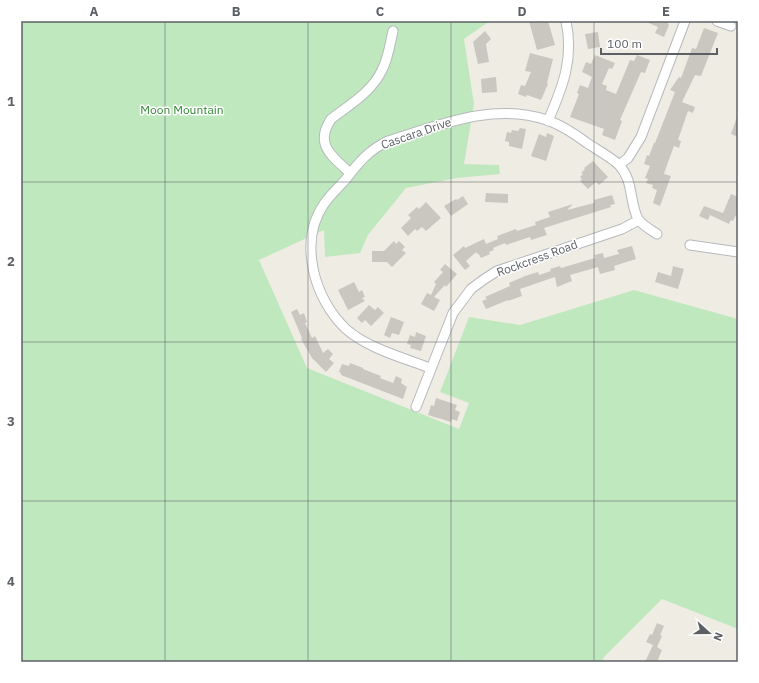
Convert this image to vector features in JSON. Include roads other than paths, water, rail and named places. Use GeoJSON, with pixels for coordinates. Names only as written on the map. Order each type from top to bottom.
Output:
{"type":"FeatureCollection","features":[{"type":"Feature","properties":{"kind":"street"},"geometry":{"type":"LineString","coordinates":[[548,121],[564,83],[569,51],[566,21]]}},
{"type":"Feature","properties":{"kind":"street"},"geometry":{"type":"LineString","coordinates":[[619,165],[634,149],[641,137],[685,21]]}},
{"type":"Feature","properties":{"kind":"street"},"geometry":{"type":"LineString","coordinates":[[717,21],[731,26]]}},
{"type":"Feature","properties":{"kind":"street"},"geometry":{"type":"LineString","coordinates":[[350,173],[330,155],[327,150],[324,141],[327,125],[331,119],[371,88],[383,69],[393,31]]}},
{"type":"Feature","properties":{"kind":"street","name":"Cascara Drive"},"geometry":{"type":"LineString","coordinates":[[430,368],[372,346],[346,329],[334,315],[320,290],[315,277],[311,240],[316,221],[324,205],[350,173],[367,154],[377,146],[462,118],[482,114],[501,113],[526,116],[548,121],[579,137],[619,165],[631,188],[639,220]]}},
{"type":"Feature","properties":{"kind":"street"},"geometry":{"type":"LineString","coordinates":[[639,220],[646,227],[657,234]]}},
{"type":"Feature","properties":{"kind":"street","name":"Rockcress Road"},"geometry":{"type":"LineString","coordinates":[[416,407],[430,368],[453,313],[471,289],[497,271],[622,229],[639,220]]}},
{"type":"Feature","properties":{"kind":"street"},"geometry":{"type":"LineString","coordinates":[[690,244],[738,252]]}},
{"type":"Feature","properties":{"kind":"park label","name":"Moon Mountain"},"geometry":{"type":"Point","coordinates":[182,109]}}]}
